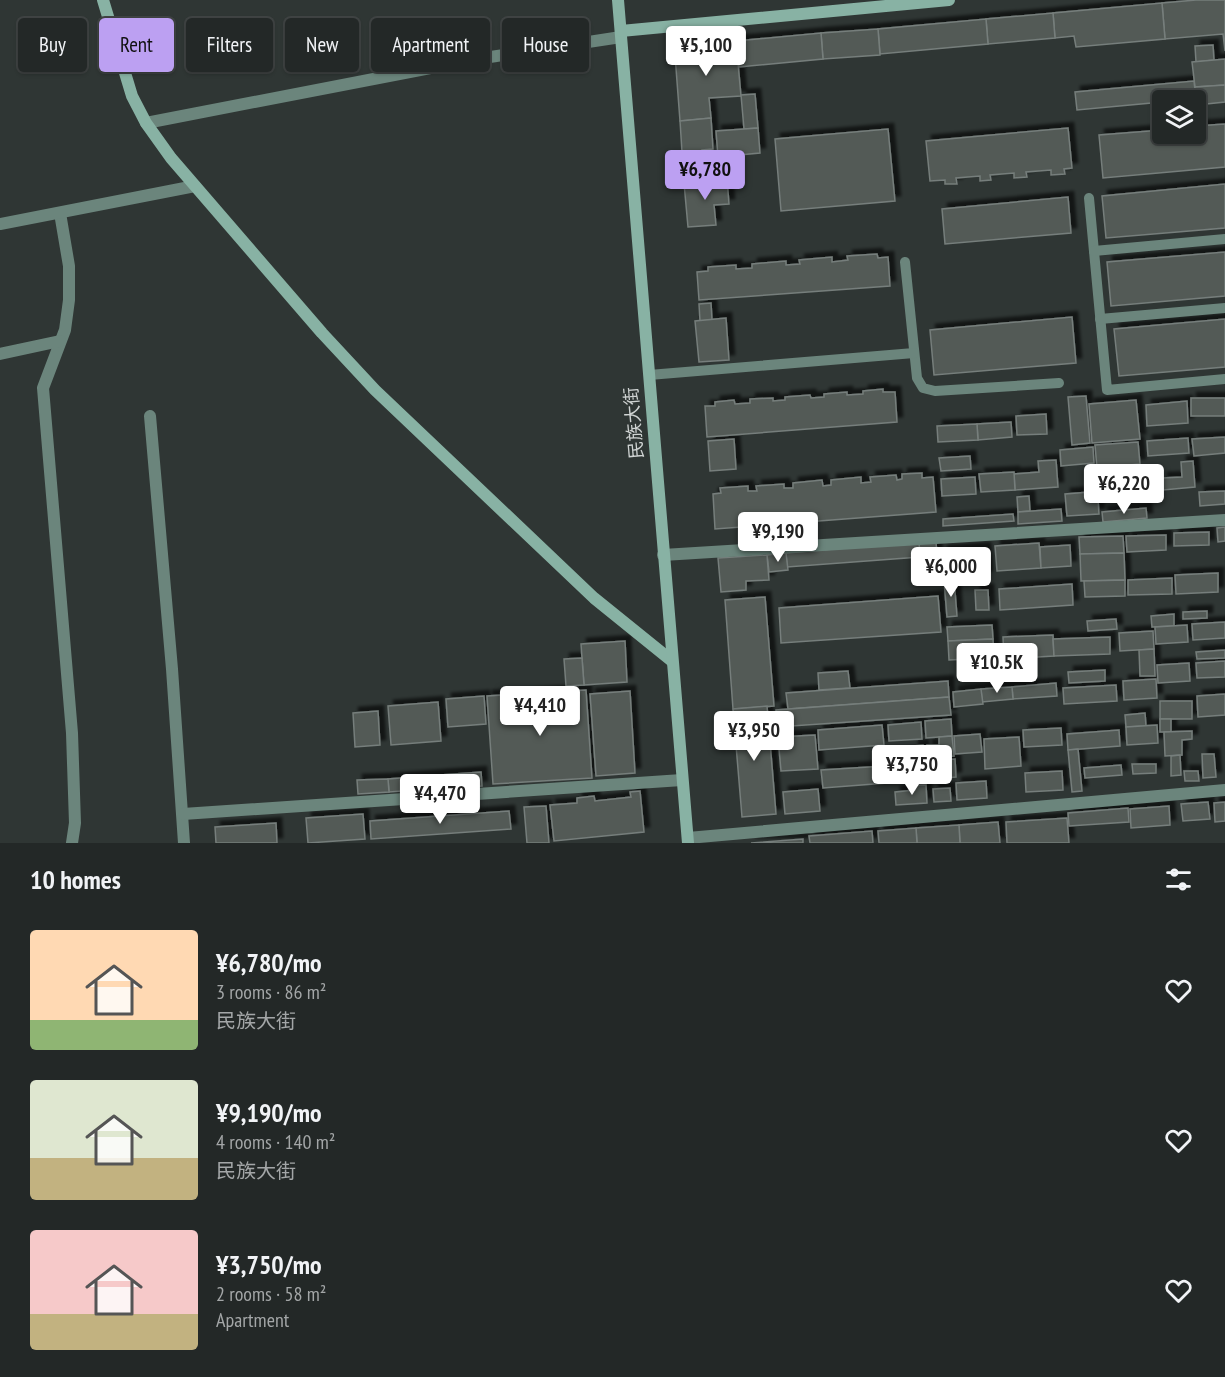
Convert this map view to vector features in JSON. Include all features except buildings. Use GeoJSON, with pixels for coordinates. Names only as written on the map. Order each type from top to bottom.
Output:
{"type":"FeatureCollection","features":[{"type":"Feature","properties":{"kind":"street"},"geometry":{"type":"LineString","coordinates":[[103,0],[132,96],[146,123],[195,186],[322,333],[375,390],[594,598],[672,661]]}},
{"type":"Feature","properties":{"kind":"street","name":"民族大街"},"geometry":{"type":"LineString","coordinates":[[618,0],[688,841]]}},
{"type":"Feature","properties":{"kind":"street"},"geometry":{"type":"LineString","coordinates":[[146,123],[477,59],[621,34],[949,0]]}},
{"type":"Feature","properties":{"kind":"street"},"geometry":{"type":"LineString","coordinates":[[0,224],[195,186]]}},
{"type":"Feature","properties":{"kind":"street"},"geometry":{"type":"LineString","coordinates":[[60,213],[69,266],[69,300],[64,330],[43,388],[72,733],[75,823],[72,843]]}},
{"type":"Feature","properties":{"kind":"street"},"geometry":{"type":"LineString","coordinates":[[0,354],[60,341]]}},
{"type":"Feature","properties":{"kind":"street"},"geometry":{"type":"LineString","coordinates":[[150,416],[184,843]]}},
{"type":"Feature","properties":{"kind":"street"},"geometry":{"type":"LineString","coordinates":[[663,555],[1225,520]]}},
{"type":"Feature","properties":{"kind":"street"},"geometry":{"type":"LineString","coordinates":[[183,814],[682,780]]}},
{"type":"Feature","properties":{"kind":"street"},"geometry":{"type":"LineString","coordinates":[[688,841],[1225,790]]}},
{"type":"Feature","properties":{"kind":"lane"},"geometry":{"type":"LineString","coordinates":[[1089,198],[1107,390],[1225,380]]}},
{"type":"Feature","properties":{"kind":"lane"},"geometry":{"type":"LineString","coordinates":[[1094,251],[1225,239]]}},
{"type":"Feature","properties":{"kind":"lane"},"geometry":{"type":"LineString","coordinates":[[906,261],[917,378],[923,388],[935,391],[1059,383]]}},
{"type":"Feature","properties":{"kind":"lane"},"geometry":{"type":"LineString","coordinates":[[1100,319],[1225,308]]}},
{"type":"Feature","properties":{"kind":"lane"},"geometry":{"type":"LineString","coordinates":[[649,375],[914,353]]}}]}
